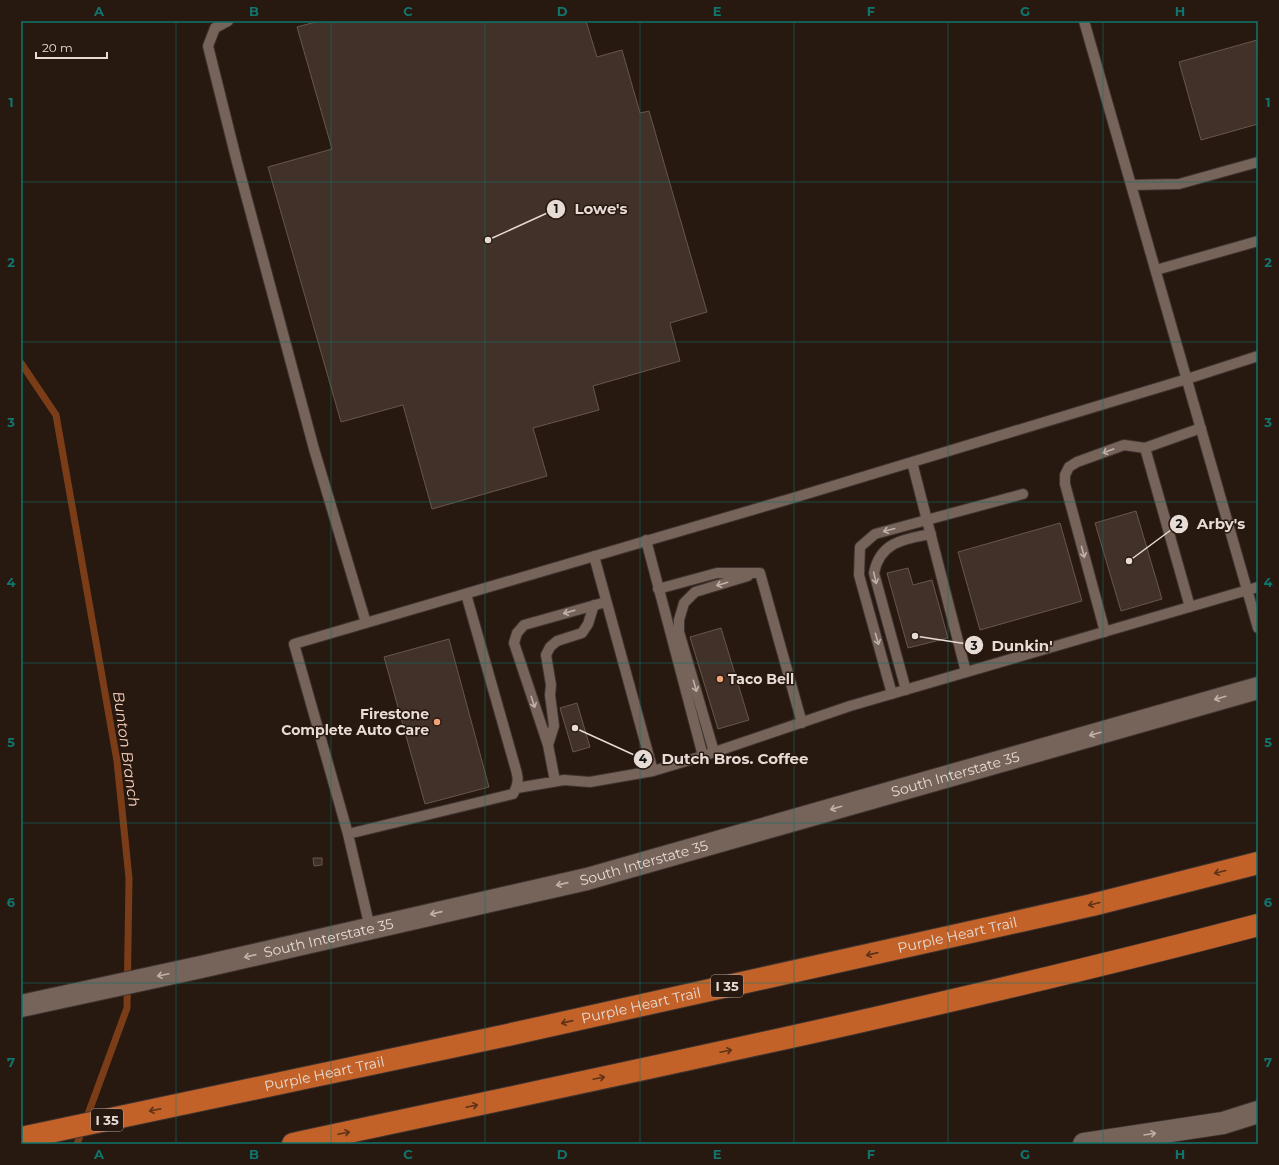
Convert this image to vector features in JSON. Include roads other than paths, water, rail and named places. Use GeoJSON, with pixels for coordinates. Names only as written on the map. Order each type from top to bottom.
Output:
{"type":"FeatureCollection","features":[{"type":"Feature","properties":{"kind":"highway","name":"Purple Heart Trail"},"geometry":{"type":"LineString","coordinates":[[21,1138],[496,1038],[1092,905],[1258,863]]}},
{"type":"Feature","properties":{"kind":"highway"},"geometry":{"type":"LineString","coordinates":[[293,1144],[843,1026],[1151,954],[1258,925]]}},
{"type":"Feature","properties":{"kind":"main road","name":"South Interstate 35"},"geometry":{"type":"LineString","coordinates":[[30,1004],[201,967],[587,878],[1258,688]]}},
{"type":"Feature","properties":{"kind":"main road"},"geometry":{"type":"LineString","coordinates":[[1084,1144],[1223,1123],[1258,1112]]}},
{"type":"Feature","properties":{"kind":"lane"},"geometry":{"type":"LineString","coordinates":[[228,21],[215,25],[208,46],[237,162],[314,449],[366,623]]}},
{"type":"Feature","properties":{"kind":"lane"},"geometry":{"type":"LineString","coordinates":[[1084,21],[1258,628]]}},
{"type":"Feature","properties":{"kind":"lane"},"geometry":{"type":"LineString","coordinates":[[1131,185],[1179,184],[1258,162]]}},
{"type":"Feature","properties":{"kind":"lane"},"geometry":{"type":"LineString","coordinates":[[1156,270],[1258,241]]}},
{"type":"Feature","properties":{"kind":"lane"},"geometry":{"type":"LineString","coordinates":[[370,928],[348,834],[294,644],[912,462],[1258,356]]}},
{"type":"Feature","properties":{"kind":"lane"},"geometry":{"type":"LineString","coordinates":[[1105,632],[1065,484],[1065,475],[1069,467],[1077,462],[1124,445],[1145,448],[1201,428]]}},
{"type":"Feature","properties":{"kind":"lane"},"geometry":{"type":"LineString","coordinates":[[1145,448],[1190,607]]}},
{"type":"Feature","properties":{"kind":"lane"},"geometry":{"type":"LineString","coordinates":[[912,462],[966,672]]}},
{"type":"Feature","properties":{"kind":"lane"},"geometry":{"type":"LineString","coordinates":[[892,694],[859,575],[860,547],[875,534],[1023,494]]}},
{"type":"Feature","properties":{"kind":"lane"},"geometry":{"type":"LineString","coordinates":[[906,690],[874,573],[875,565],[882,552],[892,545],[912,538],[931,534]]}},
{"type":"Feature","properties":{"kind":"lane"},"geometry":{"type":"LineString","coordinates":[[646,540],[703,756]]}},
{"type":"Feature","properties":{"kind":"lane"},"geometry":{"type":"LineString","coordinates":[[594,556],[653,771]]}},
{"type":"Feature","properties":{"kind":"lane"},"geometry":{"type":"LineString","coordinates":[[658,590],[718,573],[760,573]]}},
{"type":"Feature","properties":{"kind":"lane"},"geometry":{"type":"LineString","coordinates":[[760,573],[802,723]]}},
{"type":"Feature","properties":{"kind":"lane"},"geometry":{"type":"LineString","coordinates":[[714,752],[679,632],[679,620],[684,603],[695,592],[760,573]]}},
{"type":"Feature","properties":{"kind":"lane"},"geometry":{"type":"LineString","coordinates":[[517,788],[564,780],[590,782],[653,771],[703,756],[850,706],[1258,587]]}},
{"type":"Feature","properties":{"kind":"lane"},"geometry":{"type":"LineString","coordinates":[[348,834],[513,794],[517,788],[518,779],[514,763],[466,594]]}},
{"type":"Feature","properties":{"kind":"lane"},"geometry":{"type":"LineString","coordinates":[[556,781],[548,745],[514,643],[517,633],[524,625],[606,602]]}},
{"type":"Feature","properties":{"kind":"lane"},"geometry":{"type":"LineString","coordinates":[[548,745],[554,726],[550,695],[551,685],[546,656],[550,647],[557,641],[582,633],[588,624],[594,605]]}},
{"type":"Feature","properties":{"kind":"waterway","name":"Bunton Branch"},"geometry":{"type":"LineString","coordinates":[[21,363],[56,415],[117,761],[129,878],[127,1008],[77,1144]]}},
{"type":"Feature","properties":{"kind":"place","name":"Lowe's"},"geometry":{"type":"Point","coordinates":[488,240]}},
{"type":"Feature","properties":{"kind":"place","name":"Arby's"},"geometry":{"type":"Point","coordinates":[1129,561]}},
{"type":"Feature","properties":{"kind":"place","name":"Dunkin'"},"geometry":{"type":"Point","coordinates":[915,636]}},
{"type":"Feature","properties":{"kind":"place","name":"Taco Bell"},"geometry":{"type":"Point","coordinates":[720,679]}},
{"type":"Feature","properties":{"kind":"place","name":"Firestone Complete Auto Care"},"geometry":{"type":"Point","coordinates":[437,722]}},
{"type":"Feature","properties":{"kind":"place","name":"Dutch Bros. Coffee"},"geometry":{"type":"Point","coordinates":[575,728]}}]}
